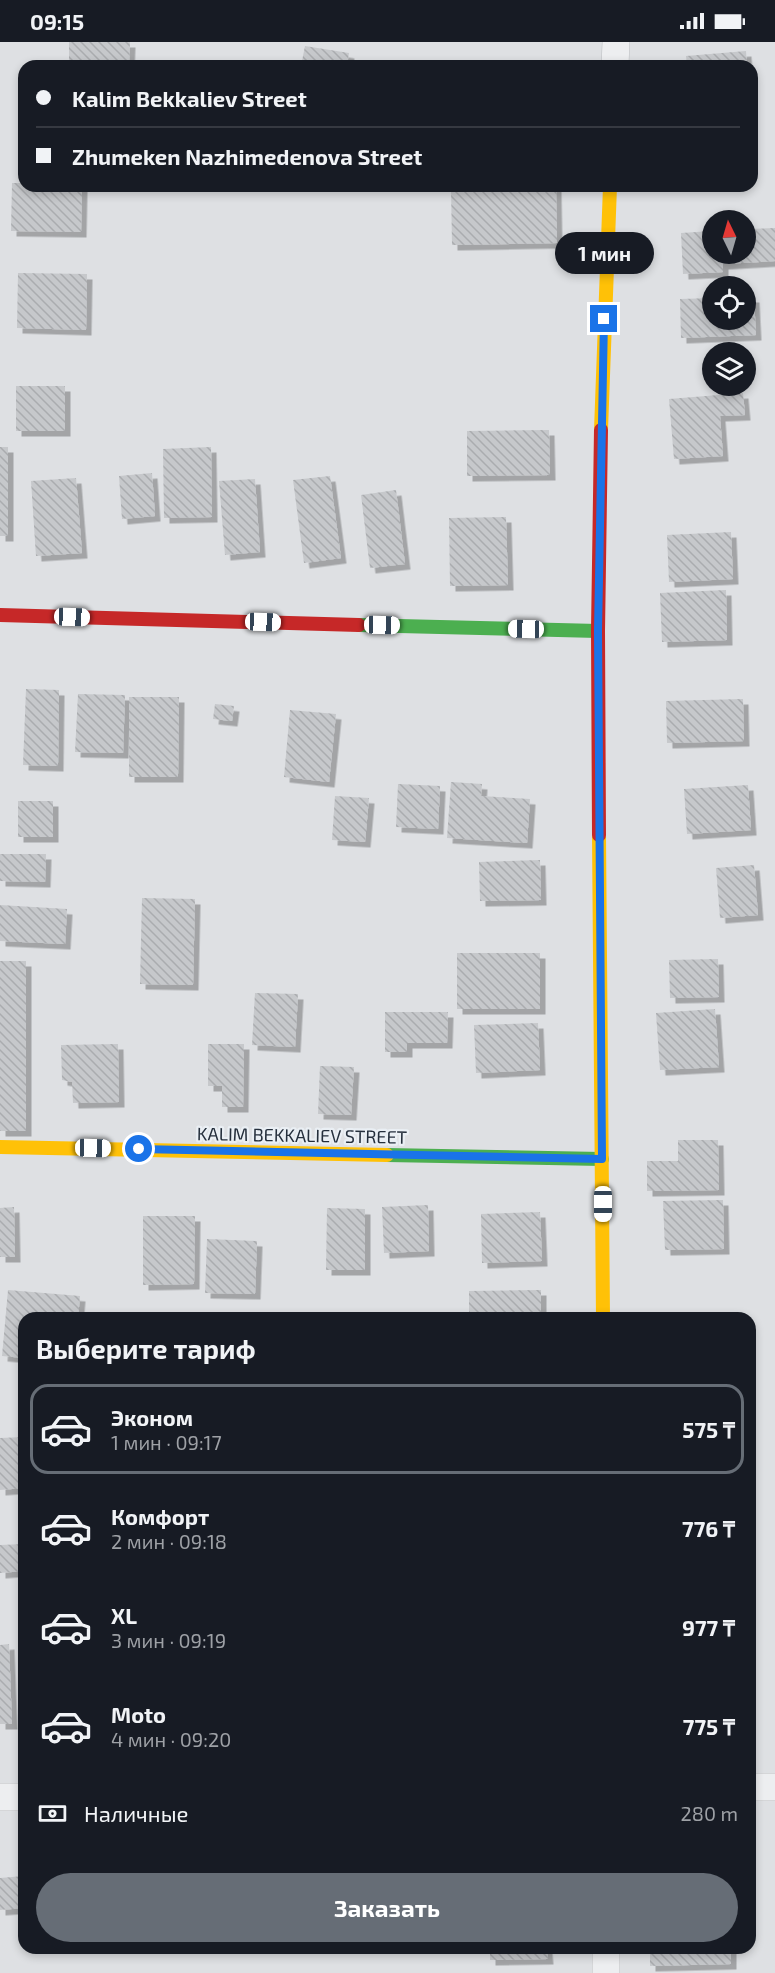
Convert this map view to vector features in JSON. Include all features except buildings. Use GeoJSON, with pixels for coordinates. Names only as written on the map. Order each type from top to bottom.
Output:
{"type":"FeatureCollection","features":[{"type":"Feature","properties":{"kind":"street"},"geometry":{"type":"LineString","coordinates":[[615,60],[616,42]]}},
{"type":"Feature","properties":{"kind":"street"},"geometry":{"type":"LineString","coordinates":[[603,1312],[598,631],[602,363],[610,192]]}},
{"type":"Feature","properties":{"kind":"street"},"geometry":{"type":"LineString","coordinates":[[0,615],[598,631]]}},
{"type":"Feature","properties":{"kind":"street","name":"KALIM BEKKALIEV STREET"},"geometry":{"type":"LineString","coordinates":[[0,1147],[602,1159]]}},
{"type":"Feature","properties":{"kind":"street"},"geometry":{"type":"LineString","coordinates":[[756,1787],[775,1787]]}},
{"type":"Feature","properties":{"kind":"street"},"geometry":{"type":"LineString","coordinates":[[0,1797],[18,1797]]}},
{"type":"Feature","properties":{"kind":"street"},"geometry":{"type":"LineString","coordinates":[[606,1954],[606,1973]]}},
{"type":"Feature","properties":{"kind":"traffic: fast"},"geometry":{"type":"LineString","coordinates":[[359,625],[598,631]]}},
{"type":"Feature","properties":{"kind":"traffic: fast"},"geometry":{"type":"LineString","coordinates":[[387,1155],[602,1159]]}},
{"type":"Feature","properties":{"kind":"traffic: slow"},"geometry":{"type":"LineString","coordinates":[[601,430],[610,192]]}},
{"type":"Feature","properties":{"kind":"traffic: slow"},"geometry":{"type":"LineString","coordinates":[[599,835],[603,1312]]}},
{"type":"Feature","properties":{"kind":"traffic: slow"},"geometry":{"type":"LineString","coordinates":[[0,1147],[387,1155]]}},
{"type":"Feature","properties":{"kind":"traffic: jam"},"geometry":{"type":"LineString","coordinates":[[599,835],[598,631],[601,430]]}},
{"type":"Feature","properties":{"kind":"traffic: jam"},"geometry":{"type":"LineString","coordinates":[[0,615],[359,625]]}},
{"type":"Feature","properties":{"kind":"route"},"geometry":{"type":"LineString","coordinates":[[139,1149],[602,1159],[598,631],[604,319]]}}]}
